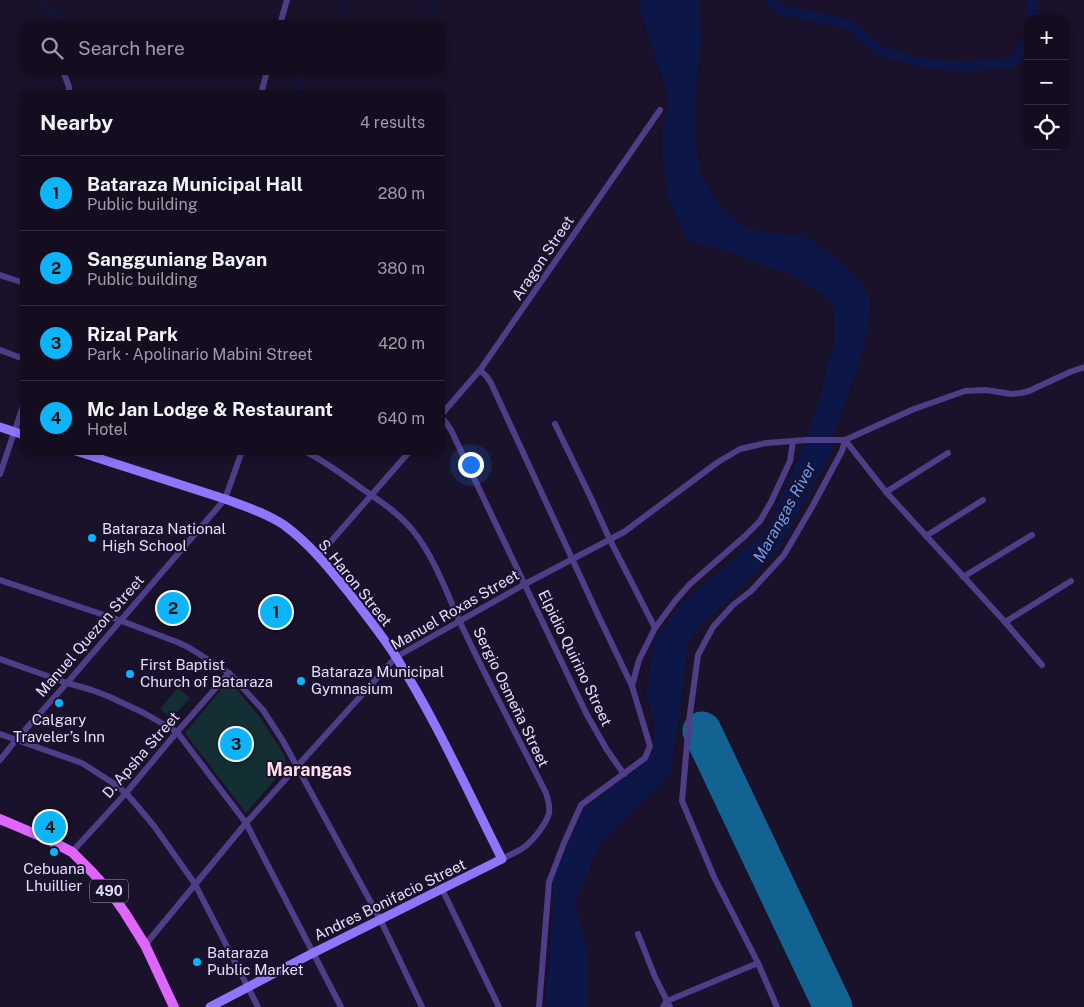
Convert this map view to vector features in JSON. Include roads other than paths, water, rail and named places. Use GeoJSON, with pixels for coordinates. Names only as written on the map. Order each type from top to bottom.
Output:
{"type":"FeatureCollection","features":[{"type":"Feature","properties":{"kind":"main road","name":"490"},"geometry":{"type":"LineString","coordinates":[[0,819],[72,852],[111,893],[145,944],[174,1007]]}},
{"type":"Feature","properties":{"kind":"street"},"geometry":{"type":"LineString","coordinates":[[281,20],[287,0]]}},
{"type":"Feature","properties":{"kind":"street"},"geometry":{"type":"LineString","coordinates":[[64,75],[68,90]]}},
{"type":"Feature","properties":{"kind":"street"},"geometry":{"type":"LineString","coordinates":[[262,90],[266,75]]}},
{"type":"Feature","properties":{"kind":"street","name":"Aragon Street"},"geometry":{"type":"LineString","coordinates":[[445,411],[480,370],[660,110]]}},
{"type":"Feature","properties":{"kind":"street"},"geometry":{"type":"LineString","coordinates":[[0,275],[20,282]]}},
{"type":"Feature","properties":{"kind":"street"},"geometry":{"type":"LineString","coordinates":[[0,350],[20,358]]}},
{"type":"Feature","properties":{"kind":"street"},"geometry":{"type":"LineString","coordinates":[[845,440],[914,409],[964,391],[986,390],[1011,394],[1021,393],[1084,367]]}},
{"type":"Feature","properties":{"kind":"street"},"geometry":{"type":"LineString","coordinates":[[480,370],[491,383],[632,686],[650,746],[645,758],[581,805],[564,842],[549,882],[539,1007]]}},
{"type":"Feature","properties":{"kind":"street"},"geometry":{"type":"LineString","coordinates":[[0,474],[20,415]]}},
{"type":"Feature","properties":{"kind":"street","name":"Elpidio Quirino Street"},"geometry":{"type":"LineString","coordinates":[[445,421],[455,438],[586,713],[607,750],[624,774]]}},
{"type":"Feature","properties":{"kind":"street"},"geometry":{"type":"LineString","coordinates":[[555,424],[610,540],[655,628]]}},
{"type":"Feature","properties":{"kind":"street"},"geometry":{"type":"LineString","coordinates":[[0,427],[20,434]]}},
{"type":"Feature","properties":{"kind":"street"},"geometry":{"type":"LineString","coordinates":[[845,440],[886,492],[1042,665]]}},
{"type":"Feature","properties":{"kind":"street"},"geometry":{"type":"LineString","coordinates":[[777,1007],[758,963],[714,877],[682,800],[688,721],[698,655],[712,628],[733,606],[751,591],[784,555],[838,459],[845,440]]}},
{"type":"Feature","properties":{"kind":"street","name":"Manuel Roxas Street"},"geometry":{"type":"LineString","coordinates":[[145,944],[246,823],[396,657],[524,584],[632,527],[718,462],[740,449],[766,443],[845,440]]}},
{"type":"Feature","properties":{"kind":"street"},"geometry":{"type":"LineString","coordinates":[[632,686],[639,660],[655,628],[675,601],[760,521],[790,461],[794,441]]}},
{"type":"Feature","properties":{"kind":"street"},"geometry":{"type":"LineString","coordinates":[[886,492],[948,453]]}},
{"type":"Feature","properties":{"kind":"street","name":"S. Haron Street"},"geometry":{"type":"LineString","coordinates":[[88,455],[225,499],[275,520],[293,532],[319,555],[396,657],[440,736],[502,859]]}},
{"type":"Feature","properties":{"kind":"street","name":"Manuel Quezon Street"},"geometry":{"type":"LineString","coordinates":[[0,760],[225,499],[241,455]]}},
{"type":"Feature","properties":{"kind":"street","name":"Sergio Osmeña Street"},"geometry":{"type":"LineString","coordinates":[[311,455],[336,470],[405,521],[422,542],[546,793],[549,802],[549,814],[546,820],[530,843],[502,859]]}},
{"type":"Feature","properties":{"kind":"street"},"geometry":{"type":"LineString","coordinates":[[319,555],[406,455]]}},
{"type":"Feature","properties":{"kind":"street"},"geometry":{"type":"LineString","coordinates":[[926,536],[983,500]]}},
{"type":"Feature","properties":{"kind":"street"},"geometry":{"type":"LineString","coordinates":[[963,577],[1032,534]]}},
{"type":"Feature","properties":{"kind":"street"},"geometry":{"type":"LineString","coordinates":[[0,580],[119,620],[177,642],[229,673],[263,710],[283,742],[380,919],[422,1007]]}},
{"type":"Feature","properties":{"kind":"street"},"geometry":{"type":"LineString","coordinates":[[1005,622],[1071,582]]}},
{"type":"Feature","properties":{"kind":"street"},"geometry":{"type":"LineString","coordinates":[[0,658],[110,697],[144,713],[177,732],[246,823],[341,1007]]}},
{"type":"Feature","properties":{"kind":"street","name":"D. Apsha Street"},"geometry":{"type":"LineString","coordinates":[[72,852],[126,793],[229,673]]}},
{"type":"Feature","properties":{"kind":"street"},"geometry":{"type":"LineString","coordinates":[[0,734],[82,763],[126,793],[154,826],[195,884],[258,1007]]}},
{"type":"Feature","properties":{"kind":"street","name":"Andres Bonifacio Street"},"geometry":{"type":"LineString","coordinates":[[210,1007],[380,919],[502,859]]}},
{"type":"Feature","properties":{"kind":"street"},"geometry":{"type":"LineString","coordinates":[[442,889],[499,1007]]}},
{"type":"Feature","properties":{"kind":"street"},"geometry":{"type":"LineString","coordinates":[[638,934],[667,1005],[758,963]]}},
{"type":"Feature","properties":{"kind":"water"},"geometry":{"type":"Polygon","coordinates":[[[638,0],[700,0],[701,47],[695,104],[695,142],[701,173],[720,207],[747,228],[805,237],[823,248],[849,270],[863,285],[870,299],[868,328],[857,370],[834,432],[834,447],[779,548],[751,578],[698,628],[688,642],[670,776],[599,845],[575,902],[588,954],[587,1007],[545,1007],[554,905],[552,880],[584,808],[646,761],[653,752],[655,721],[646,694],[655,639],[680,605],[759,537],[770,523],[802,450],[818,404],[835,340],[834,311],[828,298],[790,274],[734,253],[687,241],[668,196],[663,162],[663,128],[669,96],[638,0]]]}},
{"type":"Feature","properties":{"kind":"waterway"},"geometry":{"type":"LineString","coordinates":[[41,0],[41,6],[68,20]]}},
{"type":"Feature","properties":{"kind":"waterway"},"geometry":{"type":"LineString","coordinates":[[338,20],[346,0]]}},
{"type":"Feature","properties":{"kind":"waterway"},"geometry":{"type":"LineString","coordinates":[[427,20],[436,0]]}},
{"type":"Feature","properties":{"kind":"waterway","name":"Marangas River"},"geometry":{"type":"LineString","coordinates":[[770,0],[779,9],[848,24],[881,51],[924,63],[967,67],[1013,62],[1024,47]]}},
{"type":"Feature","properties":{"kind":"waterway","name":"Marangas River"},"geometry":{"type":"LineString","coordinates":[[1033,0],[1033,15]]}},
{"type":"Feature","properties":{"kind":"waterway"},"geometry":{"type":"LineString","coordinates":[[297,90],[303,75]]}},
{"type":"Feature","properties":{"kind":"place","name":"Bataraza National High School"},"geometry":{"type":"Point","coordinates":[92,538]}},
{"type":"Feature","properties":{"kind":"place","name":"Sangguniang Bayan"},"geometry":{"type":"Point","coordinates":[173,608]}},
{"type":"Feature","properties":{"kind":"place","name":"Bataraza Municipal Hall"},"geometry":{"type":"Point","coordinates":[276,612]}},
{"type":"Feature","properties":{"kind":"place","name":"First Baptist Church of Bataraza"},"geometry":{"type":"Point","coordinates":[130,674]}},
{"type":"Feature","properties":{"kind":"place","name":"Bataraza Municipal Gymnasium"},"geometry":{"type":"Point","coordinates":[301,681]}},
{"type":"Feature","properties":{"kind":"place","name":"Calgary Traveler’s Inn"},"geometry":{"type":"Point","coordinates":[59,703]}},
{"type":"Feature","properties":{"kind":"place","name":"Rizal Park"},"geometry":{"type":"Point","coordinates":[236,744]}},
{"type":"Feature","properties":{"kind":"place","name":"Mc Jan Lodge & Restaurant"},"geometry":{"type":"Point","coordinates":[50,827]}},
{"type":"Feature","properties":{"kind":"place","name":"Cebuana Lhuillier"},"geometry":{"type":"Point","coordinates":[54,852]}},
{"type":"Feature","properties":{"kind":"place","name":"Bataraza Public Market"},"geometry":{"type":"Point","coordinates":[197,962]}},
{"type":"Feature","properties":{"kind":"district","name":"Marangas"},"geometry":{"type":"Point","coordinates":[309,770]}}]}
